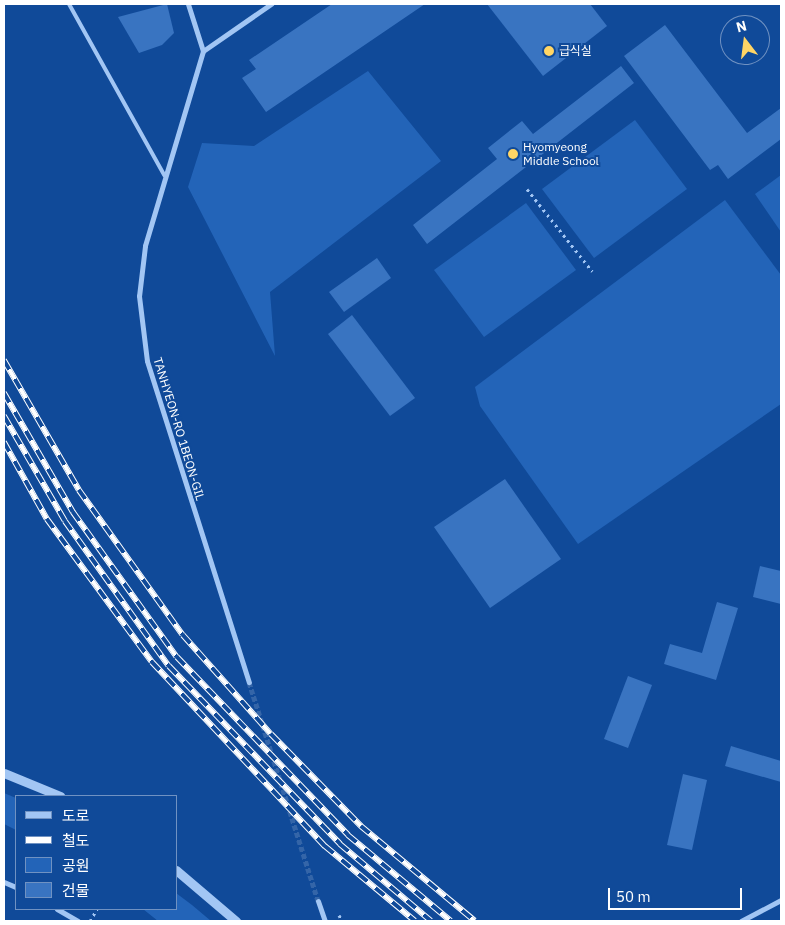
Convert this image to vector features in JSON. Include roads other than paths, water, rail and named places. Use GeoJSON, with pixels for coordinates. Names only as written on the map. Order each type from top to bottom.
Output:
{"type":"FeatureCollection","features":[{"type":"Feature","properties":{"kind":"street"},"geometry":{"type":"LineString","coordinates":[[188,4],[203,51],[270,4]]}},
{"type":"Feature","properties":{"kind":"street","name":"TANHYEON-RO 1BEON-GIL"},"geometry":{"type":"LineString","coordinates":[[203,51],[164,175],[145,246],[139,296],[146,361],[249,682]]}},
{"type":"Feature","properties":{"kind":"street"},"geometry":{"type":"LineString","coordinates":[[4,773],[58,795]]}},
{"type":"Feature","properties":{"kind":"street"},"geometry":{"type":"LineString","coordinates":[[178,872],[236,921]]}},
{"type":"Feature","properties":{"kind":"street"},"geometry":{"type":"LineString","coordinates":[[741,921],[781,900]]}},
{"type":"Feature","properties":{"kind":"street"},"geometry":{"type":"LineString","coordinates":[[318,901],[324,921]]}},
{"type":"Feature","properties":{"kind":"street"},"geometry":{"type":"LineString","coordinates":[[59,910],[78,921]]}},
{"type":"Feature","properties":{"kind":"lane"},"geometry":{"type":"LineString","coordinates":[[70,4],[164,175]]}},
{"type":"Feature","properties":{"kind":"tunnel"},"geometry":{"type":"LineString","coordinates":[[249,682],[318,901]]}},
{"type":"Feature","properties":{"kind":"railway"},"geometry":{"type":"LineString","coordinates":[[4,360],[79,490],[183,635],[271,734],[361,826],[475,921]]}},
{"type":"Feature","properties":{"kind":"railway"},"geometry":{"type":"LineString","coordinates":[[4,393],[73,512],[177,657],[348,835],[451,921]]}},
{"type":"Feature","properties":{"kind":"railway"},"geometry":{"type":"LineString","coordinates":[[4,416],[65,521],[169,666],[340,844],[431,921]]}},
{"type":"Feature","properties":{"kind":"railway"},"geometry":{"type":"LineString","coordinates":[[4,442],[47,519],[152,662],[325,846],[415,921]]}},
{"type":"Feature","properties":{"kind":"place","name":"급식실"},"geometry":{"type":"Point","coordinates":[549,51]}},
{"type":"Feature","properties":{"kind":"place","name":"Hyomyeong Middle School"},"geometry":{"type":"Point","coordinates":[513,154]}}]}
